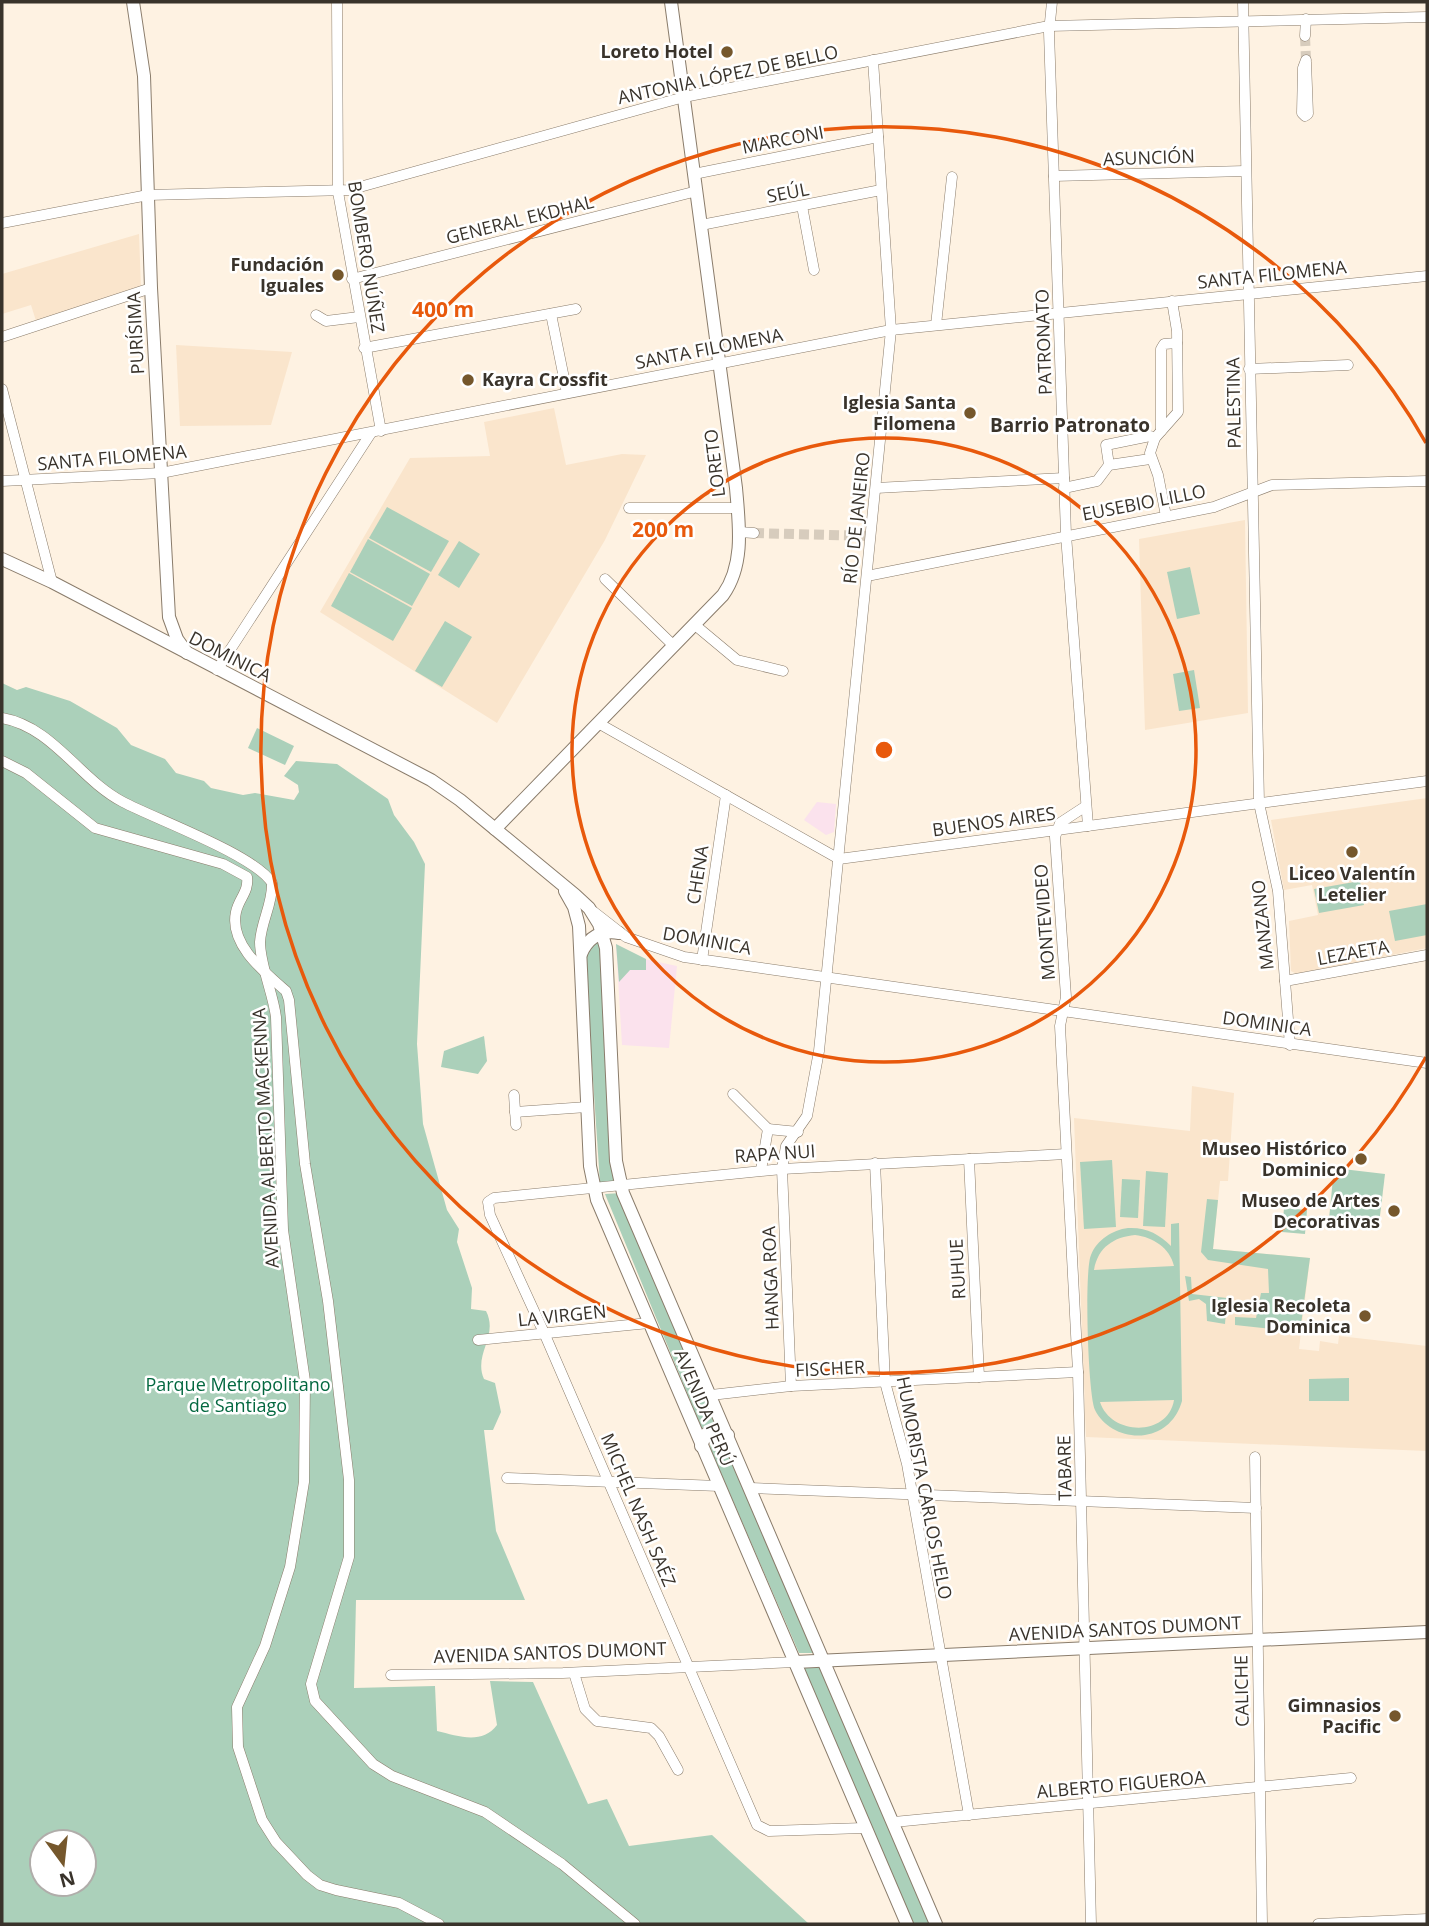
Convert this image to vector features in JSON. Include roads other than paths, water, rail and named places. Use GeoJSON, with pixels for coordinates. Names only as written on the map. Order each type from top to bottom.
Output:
{"type":"FeatureCollection","features":[{"type":"Feature","properties":{"kind":"main road","name":"PURÍSIMA"},"geometry":{"type":"LineString","coordinates":[[133,2],[144,68],[151,288],[169,617],[177,639],[191,657]]}},
{"type":"Feature","properties":{"kind":"main road","name":"LORETO"},"geometry":{"type":"LineString","coordinates":[[495,829],[695,625],[728,587],[737,558],[737,508],[671,2]]}},
{"type":"Feature","properties":{"kind":"main road","name":"DOMINICA"},"geometry":{"type":"LineString","coordinates":[[2,559],[52,582],[191,657],[416,772],[460,800],[589,908]]}},
{"type":"Feature","properties":{"kind":"main road"},"geometry":{"type":"LineString","coordinates":[[147,634],[162,632],[169,617]]}},
{"type":"Feature","properties":{"kind":"main road","name":"AVENIDA PERÚ"},"geometry":{"type":"LineString","coordinates":[[560,886],[578,919],[587,1107],[594,1188],[701,1446],[907,1924]]}},
{"type":"Feature","properties":{"kind":"main road","name":"AVENIDA PERÚ"},"geometry":{"type":"LineString","coordinates":[[589,908],[607,948],[616,1161],[621,1185],[936,1924]]}},
{"type":"Feature","properties":{"kind":"main road"},"geometry":{"type":"LineString","coordinates":[[580,958],[589,940],[602,933],[619,933]]}},
{"type":"Feature","properties":{"kind":"main road"},"geometry":{"type":"LineString","coordinates":[[701,1446],[706,1434],[712,1431],[718,1430],[728,1435]]}},
{"type":"Feature","properties":{"kind":"main road","name":"AVENIDA SANTOS DUMONT"},"geometry":{"type":"LineString","coordinates":[[795,1662],[1427,1632]]}},
{"type":"Feature","properties":{"kind":"street","name":"BOMBERO NÚÑEZ"},"geometry":{"type":"LineString","coordinates":[[337,2],[338,192],[376,432]]}},
{"type":"Feature","properties":{"kind":"street","name":"PATRONATO"},"geometry":{"type":"LineString","coordinates":[[1052,2],[1049,26],[1066,535],[1088,826]]}},
{"type":"Feature","properties":{"kind":"street","name":"PALESTINA"},"geometry":{"type":"LineString","coordinates":[[1243,2],[1259,803]]}},
{"type":"Feature","properties":{"kind":"street","name":"ANTONIA LÓPEZ DE BELLO"},"geometry":{"type":"LineString","coordinates":[[2,223],[148,195],[338,192],[684,97],[1049,26],[1427,17]]}},
{"type":"Feature","properties":{"kind":"street"},"geometry":{"type":"LineString","coordinates":[[1305,36],[1306,19]]}},
{"type":"Feature","properties":{"kind":"street","name":"RÍO DE JANEIRO"},"geometry":{"type":"LineString","coordinates":[[826,978],[891,330],[873,60]]}},
{"type":"Feature","properties":{"kind":"street","name":"MARCONI"},"geometry":{"type":"LineString","coordinates":[[694,174],[878,138]]}},
{"type":"Feature","properties":{"kind":"street","name":"ASUNCIÓN"},"geometry":{"type":"LineString","coordinates":[[1054,176],[1245,171]]}},
{"type":"Feature","properties":{"kind":"street"},"geometry":{"type":"LineString","coordinates":[[936,325],[952,177]]}},
{"type":"Feature","properties":{"kind":"street","name":"SEÚL"},"geometry":{"type":"LineString","coordinates":[[701,225],[881,190]]}},
{"type":"Feature","properties":{"kind":"street","name":"GENERAL EKDHAL"},"geometry":{"type":"LineString","coordinates":[[352,279],[697,191]]}},
{"type":"Feature","properties":{"kind":"street"},"geometry":{"type":"LineString","coordinates":[[802,206],[814,270]]}},
{"type":"Feature","properties":{"kind":"street","name":"SANTA FILOMENA"},"geometry":{"type":"LineString","coordinates":[[2,481],[25,482],[161,473],[891,330],[1427,276]]}},
{"type":"Feature","properties":{"kind":"street"},"geometry":{"type":"LineString","coordinates":[[2,337],[151,288]]}},
{"type":"Feature","properties":{"kind":"street"},"geometry":{"type":"LineString","coordinates":[[1109,466],[1106,445],[1158,435],[1178,416],[1177,343],[1172,301]]}},
{"type":"Feature","properties":{"kind":"street"},"geometry":{"type":"LineString","coordinates":[[364,348],[576,309]]}},
{"type":"Feature","properties":{"kind":"street"},"geometry":{"type":"LineString","coordinates":[[551,314],[567,393]]}},
{"type":"Feature","properties":{"kind":"street"},"geometry":{"type":"LineString","coordinates":[[316,315],[326,321],[359,317]]}},
{"type":"Feature","properties":{"kind":"street"},"geometry":{"type":"LineString","coordinates":[[1166,516],[1158,474],[1150,459],[1158,435],[1161,349],[1164,344],[1177,343]]}},
{"type":"Feature","properties":{"kind":"street"},"geometry":{"type":"LineString","coordinates":[[1249,369],[1348,365]]}},
{"type":"Feature","properties":{"kind":"street"},"geometry":{"type":"LineString","coordinates":[[2,389],[52,582]]}},
{"type":"Feature","properties":{"kind":"street"},"geometry":{"type":"LineString","coordinates":[[217,670],[376,432]]}},
{"type":"Feature","properties":{"kind":"street"},"geometry":{"type":"LineString","coordinates":[[876,488],[1097,481],[1109,466],[1150,459]]}},
{"type":"Feature","properties":{"kind":"street","name":"EUSEBIO LILLO"},"geometry":{"type":"LineString","coordinates":[[867,576],[1224,504],[1251,492],[1298,482],[1427,481]]}},
{"type":"Feature","properties":{"kind":"street"},"geometry":{"type":"LineString","coordinates":[[629,508],[737,508]]}},
{"type":"Feature","properties":{"kind":"street"},"geometry":{"type":"LineString","coordinates":[[739,532],[754,533]]}},
{"type":"Feature","properties":{"kind":"street"},"geometry":{"type":"LineString","coordinates":[[605,579],[674,646]]}},
{"type":"Feature","properties":{"kind":"street"},"geometry":{"type":"LineString","coordinates":[[695,625],[737,660],[783,671]]}},
{"type":"Feature","properties":{"kind":"street","name":"AVENIDA ALBERTO MACKENNA"},"geometry":{"type":"LineString","coordinates":[[2,718],[14,720],[43,735],[117,799],[176,825],[268,876],[273,890],[260,942],[276,1017],[284,1230],[304,1378],[304,1474],[290,1567],[265,1646],[237,1707],[238,1747],[262,1821],[276,1842],[307,1875],[320,1885],[336,1890],[399,1903],[439,1924]]}},
{"type":"Feature","properties":{"kind":"street"},"geometry":{"type":"LineString","coordinates":[[598,723],[839,859]]}},
{"type":"Feature","properties":{"kind":"street"},"geometry":{"type":"LineString","coordinates":[[2,761],[36,780],[95,828],[223,864],[247,877],[248,888],[237,908],[234,929],[241,944],[286,991],[289,1000],[305,1164],[328,1301],[349,1479],[349,1556],[311,1684],[312,1693],[321,1709],[373,1764],[392,1776],[463,1802],[505,1824],[562,1864],[635,1924]]}},
{"type":"Feature","properties":{"kind":"street","name":"BUENOS AIRES"},"geometry":{"type":"LineString","coordinates":[[839,859],[1427,781]]}},
{"type":"Feature","properties":{"kind":"street","name":"CHENA"},"geometry":{"type":"LineString","coordinates":[[702,960],[726,795]]}},
{"type":"Feature","properties":{"kind":"street","name":"MANZANO"},"geometry":{"type":"LineString","coordinates":[[1259,803],[1278,891],[1290,1045]]}},
{"type":"Feature","properties":{"kind":"street"},"geometry":{"type":"LineString","coordinates":[[1056,829],[1060,823],[1078,814],[1086,806]]}},
{"type":"Feature","properties":{"kind":"street","name":"MONTEVIDEO"},"geometry":{"type":"LineString","coordinates":[[1056,829],[1066,997],[1063,1013]]}},
{"type":"Feature","properties":{"kind":"street","name":"DOMINICA"},"geometry":{"type":"LineString","coordinates":[[589,908],[619,933],[658,951],[702,960],[1427,1063]]}},
{"type":"Feature","properties":{"kind":"street","name":"LEZAETA"},"geometry":{"type":"LineString","coordinates":[[1285,981],[1427,955]]}},
{"type":"Feature","properties":{"kind":"street"},"geometry":{"type":"LineString","coordinates":[[782,1168],[786,1146],[799,1132],[809,1110],[826,978]]}},
{"type":"Feature","properties":{"kind":"street","name":"TABARE"},"geometry":{"type":"LineString","coordinates":[[1063,1013],[1060,1026],[1078,1373],[1091,1924]]}},
{"type":"Feature","properties":{"kind":"street"},"geometry":{"type":"LineString","coordinates":[[733,1094],[768,1129],[799,1132]]}},
{"type":"Feature","properties":{"kind":"street"},"geometry":{"type":"LineString","coordinates":[[514,1095],[516,1125]]}},
{"type":"Feature","properties":{"kind":"street"},"geometry":{"type":"LineString","coordinates":[[515,1111],[587,1107]]}},
{"type":"Feature","properties":{"kind":"street"},"geometry":{"type":"LineString","coordinates":[[761,1170],[768,1129]]}},
{"type":"Feature","properties":{"kind":"street","name":"RAPA NUI"},"geometry":{"type":"LineString","coordinates":[[488,1202],[494,1198],[782,1168],[1066,1154]]}},
{"type":"Feature","properties":{"kind":"street","name":"RUHUE"},"geometry":{"type":"LineString","coordinates":[[969,1159],[979,1377]]}},
{"type":"Feature","properties":{"kind":"street","name":"HUMORISTA CARLOS HELO"},"geometry":{"type":"LineString","coordinates":[[875,1163],[885,1382],[902,1440],[969,1815]]}},
{"type":"Feature","properties":{"kind":"street","name":"HANGA ROA"},"geometry":{"type":"LineString","coordinates":[[782,1168],[791,1386]]}},
{"type":"Feature","properties":{"kind":"street","name":"MICHEL NASH SAÉZ"},"geometry":{"type":"LineString","coordinates":[[488,1202],[490,1215],[761,1829],[864,1828]]}},
{"type":"Feature","properties":{"kind":"street","name":"LA VIRGEN"},"geometry":{"type":"LineString","coordinates":[[478,1340],[649,1323]]}},
{"type":"Feature","properties":{"kind":"street","name":"FISCHER"},"geometry":{"type":"LineString","coordinates":[[710,1395],[791,1386],[1078,1373]]}},
{"type":"Feature","properties":{"kind":"street","name":"CALICHE"},"geometry":{"type":"LineString","coordinates":[[1255,1457],[1262,1924]]}},
{"type":"Feature","properties":{"kind":"street"},"geometry":{"type":"LineString","coordinates":[[508,1478],[719,1486]]}},
{"type":"Feature","properties":{"kind":"street"},"geometry":{"type":"LineString","coordinates":[[751,1488],[1256,1508]]}},
{"type":"Feature","properties":{"kind":"street","name":"AVENIDA SANTOS DUMONT"},"geometry":{"type":"LineString","coordinates":[[391,1675],[574,1673],[689,1665],[795,1662]]}},
{"type":"Feature","properties":{"kind":"street"},"geometry":{"type":"LineString","coordinates":[[574,1673],[585,1709],[597,1721],[651,1728],[659,1736],[678,1770]]}},
{"type":"Feature","properties":{"kind":"street","name":"ALBERTO FIGUEROA"},"geometry":{"type":"LineString","coordinates":[[894,1822],[1351,1778]]}},
{"type":"Feature","properties":{"kind":"street"},"geometry":{"type":"LineString","coordinates":[[1318,1924],[1427,1919]]}},
{"type":"Feature","properties":{"kind":"tunnel"},"geometry":{"type":"LineString","coordinates":[[1305,36],[1306,60]]}},
{"type":"Feature","properties":{"kind":"tunnel"},"geometry":{"type":"LineString","coordinates":[[754,533],[870,536]]}},
{"type":"Feature","properties":{"kind":"place","name":"Loreto Hotel"},"geometry":{"type":"Point","coordinates":[727,52]}},
{"type":"Feature","properties":{"kind":"place","name":"Fundación Iguales"},"geometry":{"type":"Point","coordinates":[338,275]}},
{"type":"Feature","properties":{"kind":"place","name":"Kayra Crossfit"},"geometry":{"type":"Point","coordinates":[468,380]}},
{"type":"Feature","properties":{"kind":"place","name":"Iglesia Santa Filomena"},"geometry":{"type":"Point","coordinates":[970,413]}},
{"type":"Feature","properties":{"kind":"place","name":"Liceo Valentín Letelier"},"geometry":{"type":"Point","coordinates":[1352,852]}},
{"type":"Feature","properties":{"kind":"place","name":"Museo Histórico Dominico"},"geometry":{"type":"Point","coordinates":[1361,1159]}},
{"type":"Feature","properties":{"kind":"place","name":"Museo de Artes Decorativas"},"geometry":{"type":"Point","coordinates":[1394,1211]}},
{"type":"Feature","properties":{"kind":"place","name":"Iglesia Recoleta Dominica"},"geometry":{"type":"Point","coordinates":[1365,1316]}},
{"type":"Feature","properties":{"kind":"place","name":"Gimnasios Pacific"},"geometry":{"type":"Point","coordinates":[1395,1716]}},
{"type":"Feature","properties":{"kind":"district","name":"Barrio Patronato"},"geometry":{"type":"Point","coordinates":[1070,425]}},
{"type":"Feature","properties":{"kind":"park label","name":"Parque Metropolitano de Santiago"},"geometry":{"type":"Point","coordinates":[238,1395]}}]}
